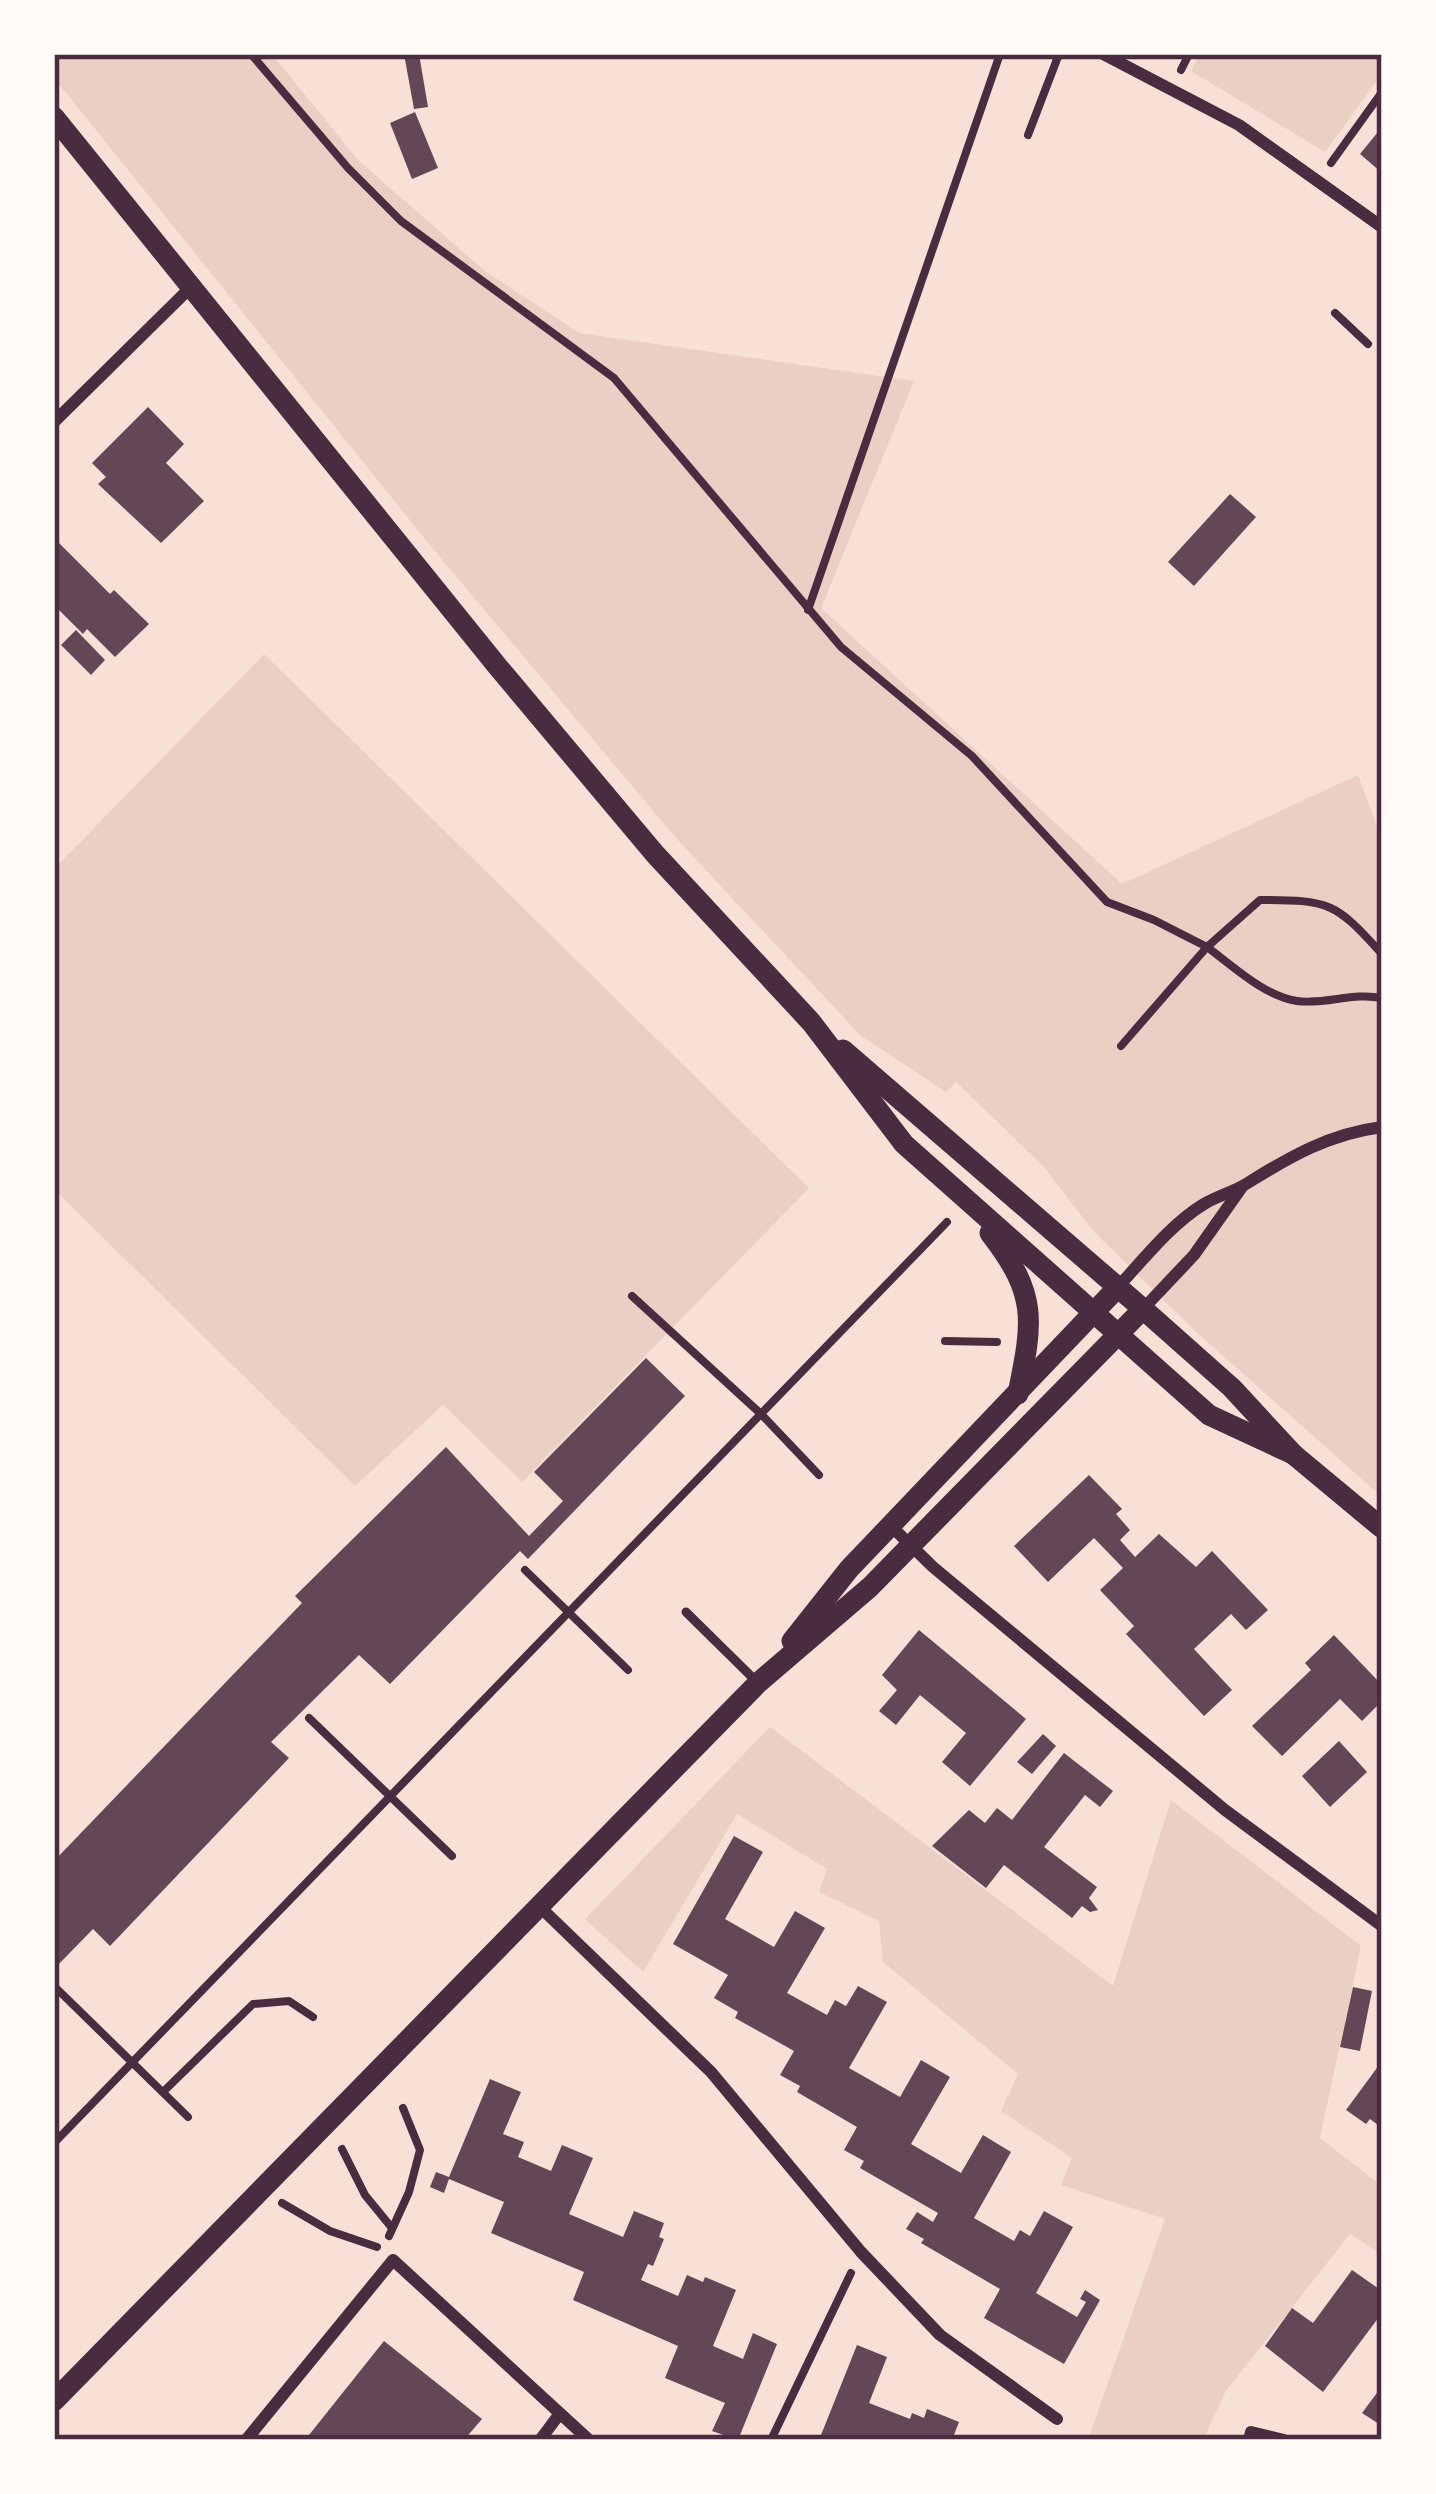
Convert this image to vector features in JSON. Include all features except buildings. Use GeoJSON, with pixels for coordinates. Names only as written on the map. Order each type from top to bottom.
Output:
{"type":"FeatureCollection","features":[{"type":"Feature","properties":{"kind":"street"},"geometry":{"type":"LineString","coordinates":[[1103,54],[1239,125],[1382,227]]}},
{"type":"Feature","properties":{"kind":"street"},"geometry":{"type":"LineString","coordinates":[[54,117],[574,758],[655,854],[811,1022],[904,1144],[1209,1415],[1292,1454]]}},
{"type":"Feature","properties":{"kind":"street"},"geometry":{"type":"LineString","coordinates":[[54,422],[191,287]]}},
{"type":"Feature","properties":{"kind":"street"},"geometry":{"type":"LineString","coordinates":[[811,1022],[1143,1309],[1232,1388],[1292,1454],[1382,1528]]}},
{"type":"Feature","properties":{"kind":"street"},"geometry":{"type":"LineString","coordinates":[[758,1683],[850,1569],[1171,1232],[1204,1204],[1307,1147],[1382,1127]]}},
{"type":"Feature","properties":{"kind":"street"},"geometry":{"type":"LineString","coordinates":[[58,2388],[262,2188],[758,1683],[911,1546],[1194,1255],[1243,1186]]}},
{"type":"Feature","properties":{"kind":"street"},"geometry":{"type":"LineString","coordinates":[[956,1190],[1010,1258],[1023,1287],[1030,1328],[1017,1396]]}},
{"type":"Feature","properties":{"kind":"street"},"geometry":{"type":"LineString","coordinates":[[891,1526],[1226,1810],[1382,1926]]}},
{"type":"Feature","properties":{"kind":"street"},"geometry":{"type":"LineString","coordinates":[[539,1906],[710,2072],[861,2252],[940,2335],[1057,2419]]}},
{"type":"Feature","properties":{"kind":"street"},"geometry":{"type":"LineString","coordinates":[[246,2440],[393,2260],[589,2440]]}},
{"type":"Feature","properties":{"kind":"street"},"geometry":{"type":"LineString","coordinates":[[540,2440],[558,2416]]}},
{"type":"Feature","properties":{"kind":"street"},"geometry":{"type":"LineString","coordinates":[[1249,2440],[1251,2432],[1284,2440]]}},
{"type":"Feature","properties":{"kind":"lane"},"geometry":{"type":"LineString","coordinates":[[686,1612],[758,1683]]}},
{"type":"Feature","properties":{"kind":"path"},"geometry":{"type":"LineString","coordinates":[[251,54],[348,168],[401,221],[614,378],[841,647],[972,756],[1107,902],[1207,947],[1264,987],[1294,1001],[1362,994],[1382,998]]}},
{"type":"Feature","properties":{"kind":"path"},"geometry":{"type":"LineString","coordinates":[[808,611],[1000,54]]}},
{"type":"Feature","properties":{"kind":"path"},"geometry":{"type":"LineString","coordinates":[[1028,135],[1059,54]]}},
{"type":"Feature","properties":{"kind":"path"},"geometry":{"type":"LineString","coordinates":[[1319,178],[1382,92]]}},
{"type":"Feature","properties":{"kind":"path"},"geometry":{"type":"LineString","coordinates":[[1335,313],[1368,344]]}},
{"type":"Feature","properties":{"kind":"path"},"geometry":{"type":"LineString","coordinates":[[1121,1046],[1207,947],[1260,900],[1317,900],[1348,916],[1382,954]]}},
{"type":"Feature","properties":{"kind":"path"},"geometry":{"type":"LineString","coordinates":[[54,2143],[947,1222]]}},
{"type":"Feature","properties":{"kind":"path"},"geometry":{"type":"LineString","coordinates":[[632,1296],[819,1475]]}},
{"type":"Feature","properties":{"kind":"path"},"geometry":{"type":"LineString","coordinates":[[944,1341],[997,1342]]}},
{"type":"Feature","properties":{"kind":"path"},"geometry":{"type":"LineString","coordinates":[[525,1570],[628,1670]]}},
{"type":"Feature","properties":{"kind":"path"},"geometry":{"type":"LineString","coordinates":[[309,1718],[452,1856]]}},
{"type":"Feature","properties":{"kind":"path"},"geometry":{"type":"LineString","coordinates":[[54,1986],[188,2117]]}},
{"type":"Feature","properties":{"kind":"path"},"geometry":{"type":"LineString","coordinates":[[163,2092],[253,2004],[289,2001],[313,2017]]}},
{"type":"Feature","properties":{"kind":"path"},"geometry":{"type":"LineString","coordinates":[[262,2188],[296,2214],[383,2249],[409,2192],[420,2150],[403,2108]]}},
{"type":"Feature","properties":{"kind":"path"},"geometry":{"type":"LineString","coordinates":[[321,2128],[347,2155],[365,2195],[392,2228]]}},
{"type":"Feature","properties":{"kind":"path"},"geometry":{"type":"LineString","coordinates":[[771,2440],[861,2252]]}},
{"type":"Feature","properties":{"kind":"shaded area"},"geometry":{"type":"Polygon","coordinates":[[[54,54],[272,54],[358,160],[485,271],[579,333],[914,381],[821,608],[1122,884],[1358,775],[1382,840],[1382,1497],[1195,1331],[1095,1233],[1043,1166],[956,1082],[946,1092],[861,1036],[675,837],[429,544],[54,78],[54,54]]]}},
{"type":"Feature","properties":{"kind":"shaded area"},"geometry":{"type":"Polygon","coordinates":[[[1199,54],[1382,54],[1382,74],[1325,152],[1191,71],[1199,54]]]}},
{"type":"Feature","properties":{"kind":"shaded area"},"geometry":{"type":"Polygon","coordinates":[[[264,654],[809,1188],[522,1482],[443,1405],[355,1486],[54,1189],[54,869],[264,654]]]}},
{"type":"Feature","properties":{"kind":"shaded area"},"geometry":{"type":"Polygon","coordinates":[[[770,1727],[1113,1986],[1171,1800],[1361,1946],[1320,2138],[1382,2186],[1382,2255],[1350,2234],[1226,2391],[1203,2440],[1088,2440],[1165,2219],[1061,2185],[1072,2158],[1001,2111],[1018,2074],[883,1962],[879,1921],[819,1892],[827,1869],[737,1814],[643,1972],[585,1919],[770,1727]]]}}]}
